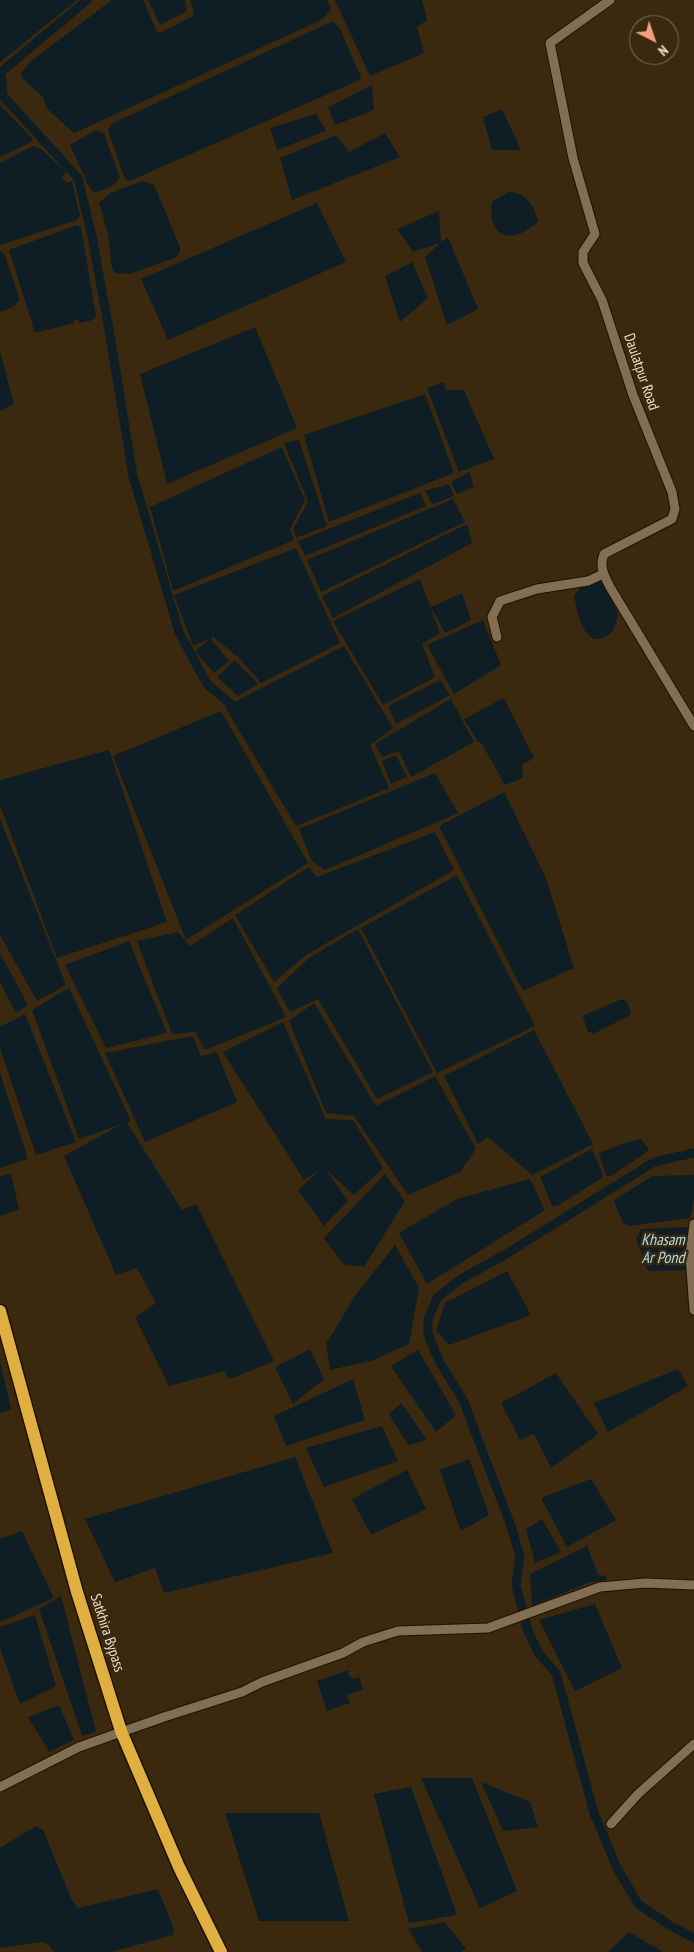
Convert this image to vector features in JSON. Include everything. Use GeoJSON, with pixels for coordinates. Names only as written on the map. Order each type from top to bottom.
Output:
{"type":"FeatureCollection","features":[{"type":"Feature","properties":{"kind":"highway","name":"Satkhira Bypass"},"geometry":{"type":"LineString","coordinates":[[0,1310],[76,1592],[121,1731],[179,1867],[221,1952]]}},
{"type":"Feature","properties":{"kind":"street","name":"Daulatpur Road"},"geometry":{"type":"LineString","coordinates":[[603,574],[601,562],[604,554],[672,519],[675,509],[672,492],[633,395],[602,300],[584,263],[583,252],[595,234],[573,158],[550,43],[610,0]]}},
{"type":"Feature","properties":{"kind":"street"},"geometry":{"type":"LineString","coordinates":[[497,637],[492,617],[500,601],[544,588],[588,582],[603,574],[694,726]]}},
{"type":"Feature","properties":{"kind":"street"},"geometry":{"type":"LineString","coordinates":[[693,1308],[690,1255],[694,1224]]}},
{"type":"Feature","properties":{"kind":"street"},"geometry":{"type":"LineString","coordinates":[[0,1787],[79,1747],[121,1731],[242,1692],[262,1682],[343,1654],[363,1642],[398,1630],[427,1628],[481,1629],[600,1587],[645,1583],[694,1585]]}},
{"type":"Feature","properties":{"kind":"street"},"geometry":{"type":"LineString","coordinates":[[611,1824],[638,1794],[694,1744]]}},
{"type":"Feature","properties":{"kind":"water"},"geometry":{"type":"Polygon","coordinates":[[[0,0],[77,0],[0,62],[0,0]]]}},
{"type":"Feature","properties":{"kind":"water"},"geometry":{"type":"Polygon","coordinates":[[[112,0],[143,0],[157,32],[160,33],[193,16],[194,12],[190,0],[327,0],[331,9],[325,17],[317,22],[74,133],[46,108],[43,97],[22,78],[21,73],[31,61],[112,0]]]}},
{"type":"Feature","properties":{"kind":"water"},"geometry":{"type":"Polygon","coordinates":[[[148,0],[185,0],[187,11],[160,25],[148,0]]]}},
{"type":"Feature","properties":{"kind":"water"},"geometry":{"type":"Polygon","coordinates":[[[335,0],[422,0],[427,20],[417,27],[424,53],[370,76],[335,0]]]}},
{"type":"Feature","properties":{"kind":"water"},"geometry":{"type":"Polygon","coordinates":[[[333,21],[340,29],[361,77],[360,80],[134,179],[129,181],[125,179],[108,130],[111,124],[333,21]]]}},
{"type":"Feature","properties":{"kind":"water"},"geometry":{"type":"Polygon","coordinates":[[[372,85],[374,110],[335,125],[328,107],[372,85]]]}},
{"type":"Feature","properties":{"kind":"water"},"geometry":{"type":"Polygon","coordinates":[[[0,105],[33,139],[31,142],[0,157],[0,105]]]}},
{"type":"Feature","properties":{"kind":"water"},"geometry":{"type":"Polygon","coordinates":[[[502,109],[521,150],[492,150],[483,117],[502,109]]]}},
{"type":"Feature","properties":{"kind":"water"},"geometry":{"type":"Polygon","coordinates":[[[316,114],[326,131],[277,150],[270,128],[316,114]]]}},
{"type":"Feature","properties":{"kind":"water"},"geometry":{"type":"Polygon","coordinates":[[[96,130],[104,134],[120,178],[112,186],[95,193],[89,187],[70,145],[96,130]]]}},
{"type":"Feature","properties":{"kind":"water"},"geometry":{"type":"Polygon","coordinates":[[[385,133],[400,157],[292,200],[280,158],[336,135],[349,152],[385,133]]]}},
{"type":"Feature","properties":{"kind":"water"},"geometry":{"type":"Polygon","coordinates":[[[33,146],[40,148],[66,172],[62,178],[67,183],[72,181],[80,216],[77,220],[0,245],[0,163],[33,146]]]}},
{"type":"Feature","properties":{"kind":"water"},"geometry":{"type":"Polygon","coordinates":[[[142,181],[154,185],[180,247],[180,252],[175,258],[129,274],[115,273],[112,269],[108,234],[99,203],[110,193],[142,181]]]}},
{"type":"Feature","properties":{"kind":"water"},"geometry":{"type":"Polygon","coordinates":[[[508,192],[520,194],[528,200],[538,221],[529,229],[512,236],[504,235],[498,231],[493,224],[491,215],[492,202],[508,192]]]}},
{"type":"Feature","properties":{"kind":"water"},"geometry":{"type":"Polygon","coordinates":[[[317,203],[346,262],[168,340],[141,279],[317,203]]]}},
{"type":"Feature","properties":{"kind":"water"},"geometry":{"type":"Polygon","coordinates":[[[439,211],[441,242],[448,237],[478,309],[447,325],[425,257],[440,243],[413,252],[397,229],[439,211]]]}},
{"type":"Feature","properties":{"kind":"water"},"geometry":{"type":"Polygon","coordinates":[[[78,225],[81,228],[96,316],[93,320],[79,323],[78,319],[74,320],[74,323],[35,333],[9,250],[78,225]]]}},
{"type":"Feature","properties":{"kind":"water"},"geometry":{"type":"Polygon","coordinates":[[[0,251],[4,253],[20,300],[13,307],[0,312],[0,251]]]}},
{"type":"Feature","properties":{"kind":"water"},"geometry":{"type":"Polygon","coordinates":[[[412,262],[428,298],[400,322],[385,276],[412,262]]]}},
{"type":"Feature","properties":{"kind":"water"},"geometry":{"type":"Polygon","coordinates":[[[255,327],[297,428],[167,484],[140,374],[255,327]]]}},
{"type":"Feature","properties":{"kind":"water"},"geometry":{"type":"Polygon","coordinates":[[[0,352],[14,404],[0,411],[0,352]]]}},
{"type":"Feature","properties":{"kind":"water"},"geometry":{"type":"Polygon","coordinates":[[[444,382],[446,390],[464,390],[494,459],[459,472],[427,388],[444,382]]]}},
{"type":"Feature","properties":{"kind":"water"},"geometry":{"type":"Polygon","coordinates":[[[425,394],[454,473],[329,522],[304,435],[425,394]]]}},
{"type":"Feature","properties":{"kind":"water"},"geometry":{"type":"Polygon","coordinates":[[[299,440],[327,526],[296,538],[293,529],[308,502],[284,443],[299,440]]]}},
{"type":"Feature","properties":{"kind":"water"},"geometry":{"type":"Polygon","coordinates":[[[282,447],[305,500],[290,529],[294,540],[173,591],[150,507],[282,447]]]}},
{"type":"Feature","properties":{"kind":"water"},"geometry":{"type":"Polygon","coordinates":[[[469,472],[474,487],[457,494],[451,482],[469,472]]]}},
{"type":"Feature","properties":{"kind":"water"},"geometry":{"type":"Polygon","coordinates":[[[449,484],[454,496],[432,504],[425,491],[449,484]]]}},
{"type":"Feature","properties":{"kind":"water"},"geometry":{"type":"Polygon","coordinates":[[[420,493],[426,506],[305,556],[298,541],[420,493]]]}},
{"type":"Feature","properties":{"kind":"water"},"geometry":{"type":"Polygon","coordinates":[[[453,499],[465,522],[321,592],[307,560],[453,499]]]}},
{"type":"Feature","properties":{"kind":"water"},"geometry":{"type":"Polygon","coordinates":[[[467,524],[472,543],[333,618],[322,596],[467,524]]]}},
{"type":"Feature","properties":{"kind":"water"},"geometry":{"type":"Polygon","coordinates":[[[296,548],[340,643],[261,683],[238,657],[213,637],[211,639],[229,661],[214,673],[195,651],[210,639],[193,646],[174,595],[296,548]]]}},
{"type":"Feature","properties":{"kind":"water"},"geometry":{"type":"Polygon","coordinates":[[[420,579],[440,633],[422,644],[435,677],[383,705],[333,621],[420,579]]]}},
{"type":"Feature","properties":{"kind":"water"},"geometry":{"type":"Polygon","coordinates":[[[602,580],[618,612],[616,623],[609,635],[594,639],[582,626],[574,596],[583,585],[602,580]]]}},
{"type":"Feature","properties":{"kind":"water"},"geometry":{"type":"Polygon","coordinates":[[[462,593],[471,620],[445,633],[431,607],[462,593]]]}},
{"type":"Feature","properties":{"kind":"water"},"geometry":{"type":"Polygon","coordinates":[[[483,620],[501,665],[454,694],[427,645],[483,620]]]}},
{"type":"Feature","properties":{"kind":"water"},"geometry":{"type":"Polygon","coordinates":[[[344,646],[393,728],[370,745],[389,788],[296,826],[225,707],[344,646]]]}},
{"type":"Feature","properties":{"kind":"water"},"geometry":{"type":"Polygon","coordinates":[[[235,660],[258,684],[238,696],[217,677],[235,660]]]}},
{"type":"Feature","properties":{"kind":"water"},"geometry":{"type":"Polygon","coordinates":[[[440,680],[450,695],[396,724],[388,706],[440,680]]]}},
{"type":"Feature","properties":{"kind":"water"},"geometry":{"type":"Polygon","coordinates":[[[504,698],[534,758],[522,765],[523,778],[505,785],[482,744],[478,742],[464,719],[504,698]]]}},
{"type":"Feature","properties":{"kind":"water"},"geometry":{"type":"Polygon","coordinates":[[[451,699],[474,742],[411,777],[399,751],[382,757],[375,744],[451,699]]]}},
{"type":"Feature","properties":{"kind":"water"},"geometry":{"type":"Polygon","coordinates":[[[221,711],[308,863],[186,940],[113,756],[221,711]]]}},
{"type":"Feature","properties":{"kind":"water"},"geometry":{"type":"Polygon","coordinates":[[[109,750],[167,922],[57,958],[0,805],[0,780],[109,750]]]}},
{"type":"Feature","properties":{"kind":"water"},"geometry":{"type":"Polygon","coordinates":[[[396,755],[407,777],[391,784],[382,761],[396,755]]]}},
{"type":"Feature","properties":{"kind":"water"},"geometry":{"type":"Polygon","coordinates":[[[435,773],[458,813],[325,870],[312,861],[299,829],[435,773]]]}},
{"type":"Feature","properties":{"kind":"water"},"geometry":{"type":"Polygon","coordinates":[[[504,792],[546,878],[574,968],[523,991],[439,826],[504,792]]]}},
{"type":"Feature","properties":{"kind":"water"},"geometry":{"type":"Polygon","coordinates":[[[0,819],[66,985],[37,1001],[0,935],[0,819]]]}},
{"type":"Feature","properties":{"kind":"water"},"geometry":{"type":"Polygon","coordinates":[[[435,832],[454,870],[306,955],[274,982],[235,915],[309,867],[317,877],[435,832]]]}},
{"type":"Feature","properties":{"kind":"water"},"geometry":{"type":"Polygon","coordinates":[[[457,875],[535,1026],[437,1073],[361,928],[457,875]]]}},
{"type":"Feature","properties":{"kind":"water"},"geometry":{"type":"Polygon","coordinates":[[[233,918],[286,1017],[205,1050],[195,1032],[172,1034],[137,941],[178,932],[190,946],[233,918]]]}},
{"type":"Feature","properties":{"kind":"water"},"geometry":{"type":"Polygon","coordinates":[[[358,929],[433,1072],[377,1099],[318,999],[290,1012],[277,988],[309,958],[358,929]]]}},
{"type":"Feature","properties":{"kind":"water"},"geometry":{"type":"Polygon","coordinates":[[[129,941],[167,1033],[106,1048],[65,965],[129,941]]]}},
{"type":"Feature","properties":{"kind":"water"},"geometry":{"type":"Polygon","coordinates":[[[0,953],[28,1005],[16,1013],[0,982],[0,953]]]}},
{"type":"Feature","properties":{"kind":"water"},"geometry":{"type":"Polygon","coordinates":[[[69,988],[131,1121],[127,1123],[182,1210],[196,1204],[274,1361],[230,1379],[224,1371],[169,1386],[135,1317],[156,1303],[137,1268],[116,1275],[64,1156],[122,1124],[79,1139],[32,1010],[69,988]]]}},
{"type":"Feature","properties":{"kind":"water"},"geometry":{"type":"Polygon","coordinates":[[[622,999],[627,1002],[631,1012],[629,1016],[595,1033],[588,1032],[584,1015],[622,999]]]}},
{"type":"Feature","properties":{"kind":"water"},"geometry":{"type":"Polygon","coordinates":[[[314,1003],[376,1106],[435,1076],[476,1149],[460,1172],[408,1195],[354,1116],[326,1113],[289,1021],[314,1003]]]}},
{"type":"Feature","properties":{"kind":"water"},"geometry":{"type":"Polygon","coordinates":[[[25,1014],[76,1142],[36,1155],[0,1048],[0,1027],[25,1014]]]}},
{"type":"Feature","properties":{"kind":"water"},"geometry":{"type":"Polygon","coordinates":[[[283,1022],[326,1119],[353,1120],[383,1168],[354,1195],[326,1170],[348,1201],[324,1226],[298,1190],[320,1170],[304,1180],[223,1052],[283,1022]]]}},
{"type":"Feature","properties":{"kind":"water"},"geometry":{"type":"Polygon","coordinates":[[[534,1030],[593,1144],[532,1175],[488,1137],[478,1144],[444,1076],[534,1030]]]}},
{"type":"Feature","properties":{"kind":"water"},"geometry":{"type":"Polygon","coordinates":[[[193,1036],[201,1056],[217,1052],[237,1102],[145,1142],[105,1053],[193,1036]]]}},
{"type":"Feature","properties":{"kind":"water"},"geometry":{"type":"Polygon","coordinates":[[[0,1073],[28,1159],[0,1168],[0,1073]]]}},
{"type":"Feature","properties":{"kind":"water"},"geometry":{"type":"Polygon","coordinates":[[[641,1139],[648,1148],[648,1151],[611,1176],[606,1176],[599,1153],[621,1144],[641,1139]]]}},
{"type":"Feature","properties":{"kind":"water"},"geometry":{"type":"Polygon","coordinates":[[[592,1149],[603,1175],[602,1178],[557,1206],[552,1206],[540,1177],[592,1149]]]}},
{"type":"Feature","properties":{"kind":"water"},"geometry":{"type":"Polygon","coordinates":[[[11,1174],[19,1209],[0,1216],[0,1176],[11,1174]]]}},
{"type":"Feature","properties":{"kind":"water"},"geometry":{"type":"Polygon","coordinates":[[[385,1174],[405,1201],[364,1267],[344,1265],[324,1238],[385,1174]]]}},
{"type":"Feature","properties":{"kind":"water"},"geometry":{"type":"Polygon","coordinates":[[[694,1175],[694,1199],[690,1218],[629,1226],[623,1223],[614,1202],[616,1199],[652,1176],[694,1175]]]}},
{"type":"Feature","properties":{"kind":"water"},"geometry":{"type":"Polygon","coordinates":[[[530,1179],[545,1210],[427,1284],[399,1233],[457,1199],[530,1179]]]}},
{"type":"Feature","properties":{"kind":"water","name":"Khasam Ar Pond"},"geometry":{"type":"Polygon","coordinates":[[[688,1227],[689,1270],[648,1271],[636,1238],[642,1229],[688,1227]]]}},
{"type":"Feature","properties":{"kind":"water"},"geometry":{"type":"Polygon","coordinates":[[[395,1245],[419,1288],[409,1344],[374,1360],[330,1370],[326,1344],[355,1296],[395,1245]]]}},
{"type":"Feature","properties":{"kind":"water"},"geometry":{"type":"Polygon","coordinates":[[[507,1271],[531,1315],[449,1345],[436,1330],[445,1303],[507,1271]]]}},
{"type":"Feature","properties":{"kind":"water"},"geometry":{"type":"Polygon","coordinates":[[[310,1349],[324,1379],[293,1404],[275,1367],[310,1349]]]}},
{"type":"Feature","properties":{"kind":"water"},"geometry":{"type":"Polygon","coordinates":[[[418,1350],[456,1415],[436,1432],[391,1366],[418,1350]]]}},
{"type":"Feature","properties":{"kind":"water"},"geometry":{"type":"Polygon","coordinates":[[[0,1361],[11,1409],[0,1413],[0,1361]]]}},
{"type":"Feature","properties":{"kind":"water"},"geometry":{"type":"Polygon","coordinates":[[[678,1369],[688,1386],[608,1432],[594,1403],[678,1369]]]}},
{"type":"Feature","properties":{"kind":"water"},"geometry":{"type":"Polygon","coordinates":[[[556,1373],[598,1434],[551,1468],[534,1434],[520,1440],[501,1403],[556,1373]]]}},
{"type":"Feature","properties":{"kind":"water"},"geometry":{"type":"Polygon","coordinates":[[[353,1379],[365,1420],[286,1446],[274,1416],[353,1379]]]}},
{"type":"Feature","properties":{"kind":"water"},"geometry":{"type":"Polygon","coordinates":[[[401,1403],[427,1440],[408,1445],[389,1414],[401,1403]]]}},
{"type":"Feature","properties":{"kind":"water"},"geometry":{"type":"Polygon","coordinates":[[[382,1426],[398,1461],[324,1487],[306,1448],[382,1426]]]}},
{"type":"Feature","properties":{"kind":"water"},"geometry":{"type":"Polygon","coordinates":[[[295,1457],[333,1553],[164,1593],[155,1568],[115,1582],[85,1519],[295,1457]]]}},
{"type":"Feature","properties":{"kind":"water"},"geometry":{"type":"Polygon","coordinates":[[[469,1459],[489,1515],[461,1531],[440,1470],[469,1459]]]}},
{"type":"Feature","properties":{"kind":"water"},"geometry":{"type":"Polygon","coordinates":[[[407,1470],[426,1509],[371,1535],[352,1499],[407,1470]]]}},
{"type":"Feature","properties":{"kind":"water"},"geometry":{"type":"Polygon","coordinates":[[[591,1479],[616,1520],[567,1547],[541,1498],[591,1479]]]}},
{"type":"Feature","properties":{"kind":"water"},"geometry":{"type":"Polygon","coordinates":[[[542,1519],[561,1552],[535,1563],[526,1529],[542,1519]]]}},
{"type":"Feature","properties":{"kind":"water"},"geometry":{"type":"Polygon","coordinates":[[[22,1531],[54,1598],[0,1622],[0,1539],[22,1531]]]}},
{"type":"Feature","properties":{"kind":"water"},"geometry":{"type":"Polygon","coordinates":[[[587,1546],[598,1575],[607,1576],[606,1580],[590,1582],[532,1606],[530,1574],[587,1546]]]}},
{"type":"Feature","properties":{"kind":"water"},"geometry":{"type":"Polygon","coordinates":[[[61,1596],[96,1732],[82,1736],[39,1609],[61,1596]]]}},
{"type":"Feature","properties":{"kind":"water"},"geometry":{"type":"Polygon","coordinates":[[[595,1604],[622,1668],[575,1691],[539,1620],[595,1604]]]}},
{"type":"Feature","properties":{"kind":"water"},"geometry":{"type":"Polygon","coordinates":[[[35,1615],[56,1686],[20,1704],[0,1648],[0,1627],[35,1615]]]}},
{"type":"Feature","properties":{"kind":"water"},"geometry":{"type":"Polygon","coordinates":[[[349,1670],[348,1674],[353,1679],[359,1677],[363,1689],[347,1695],[350,1703],[327,1711],[317,1681],[349,1670]]]}},
{"type":"Feature","properties":{"kind":"water"},"geometry":{"type":"Polygon","coordinates":[[[59,1705],[74,1740],[49,1752],[28,1717],[59,1705]]]}},
{"type":"Feature","properties":{"kind":"water"},"geometry":{"type":"Polygon","coordinates":[[[421,1778],[472,1778],[517,1891],[480,1908],[421,1778]]]}},
{"type":"Feature","properties":{"kind":"water"},"geometry":{"type":"Polygon","coordinates":[[[481,1782],[530,1802],[538,1827],[503,1831],[481,1782]]]}},
{"type":"Feature","properties":{"kind":"water"},"geometry":{"type":"Polygon","coordinates":[[[411,1787],[457,1915],[409,1923],[374,1794],[411,1787]]]}},
{"type":"Feature","properties":{"kind":"water"},"geometry":{"type":"Polygon","coordinates":[[[225,1813],[319,1813],[349,1921],[259,1921],[225,1813]]]}},
{"type":"Feature","properties":{"kind":"water"},"geometry":{"type":"Polygon","coordinates":[[[36,1826],[43,1830],[72,1900],[78,1908],[158,1889],[174,1930],[173,1935],[111,1952],[54,1952],[48,1944],[42,1942],[0,1948],[0,1848],[36,1826]]]}},
{"type":"Feature","properties":{"kind":"water"},"geometry":{"type":"Polygon","coordinates":[[[445,1922],[466,1949],[461,1952],[422,1952],[408,1929],[445,1922]]]}},
{"type":"Feature","properties":{"kind":"water"},"geometry":{"type":"Polygon","coordinates":[[[629,1932],[663,1952],[608,1952],[629,1932]]]}},
{"type":"Feature","properties":{"kind":"waterway"},"geometry":{"type":"LineString","coordinates":[[87,0],[1,72],[3,96],[78,178],[92,236],[133,476],[179,632],[207,684],[239,711]]}},
{"type":"Feature","properties":{"kind":"waterway"},"geometry":{"type":"LineString","coordinates":[[694,1153],[654,1162],[506,1254],[461,1279],[437,1298],[428,1319],[428,1334],[439,1361],[463,1400],[511,1526],[520,1557],[516,1585],[528,1631],[539,1654],[556,1673],[594,1813],[617,1868],[638,1904],[671,1926],[694,1938]]}}]}
